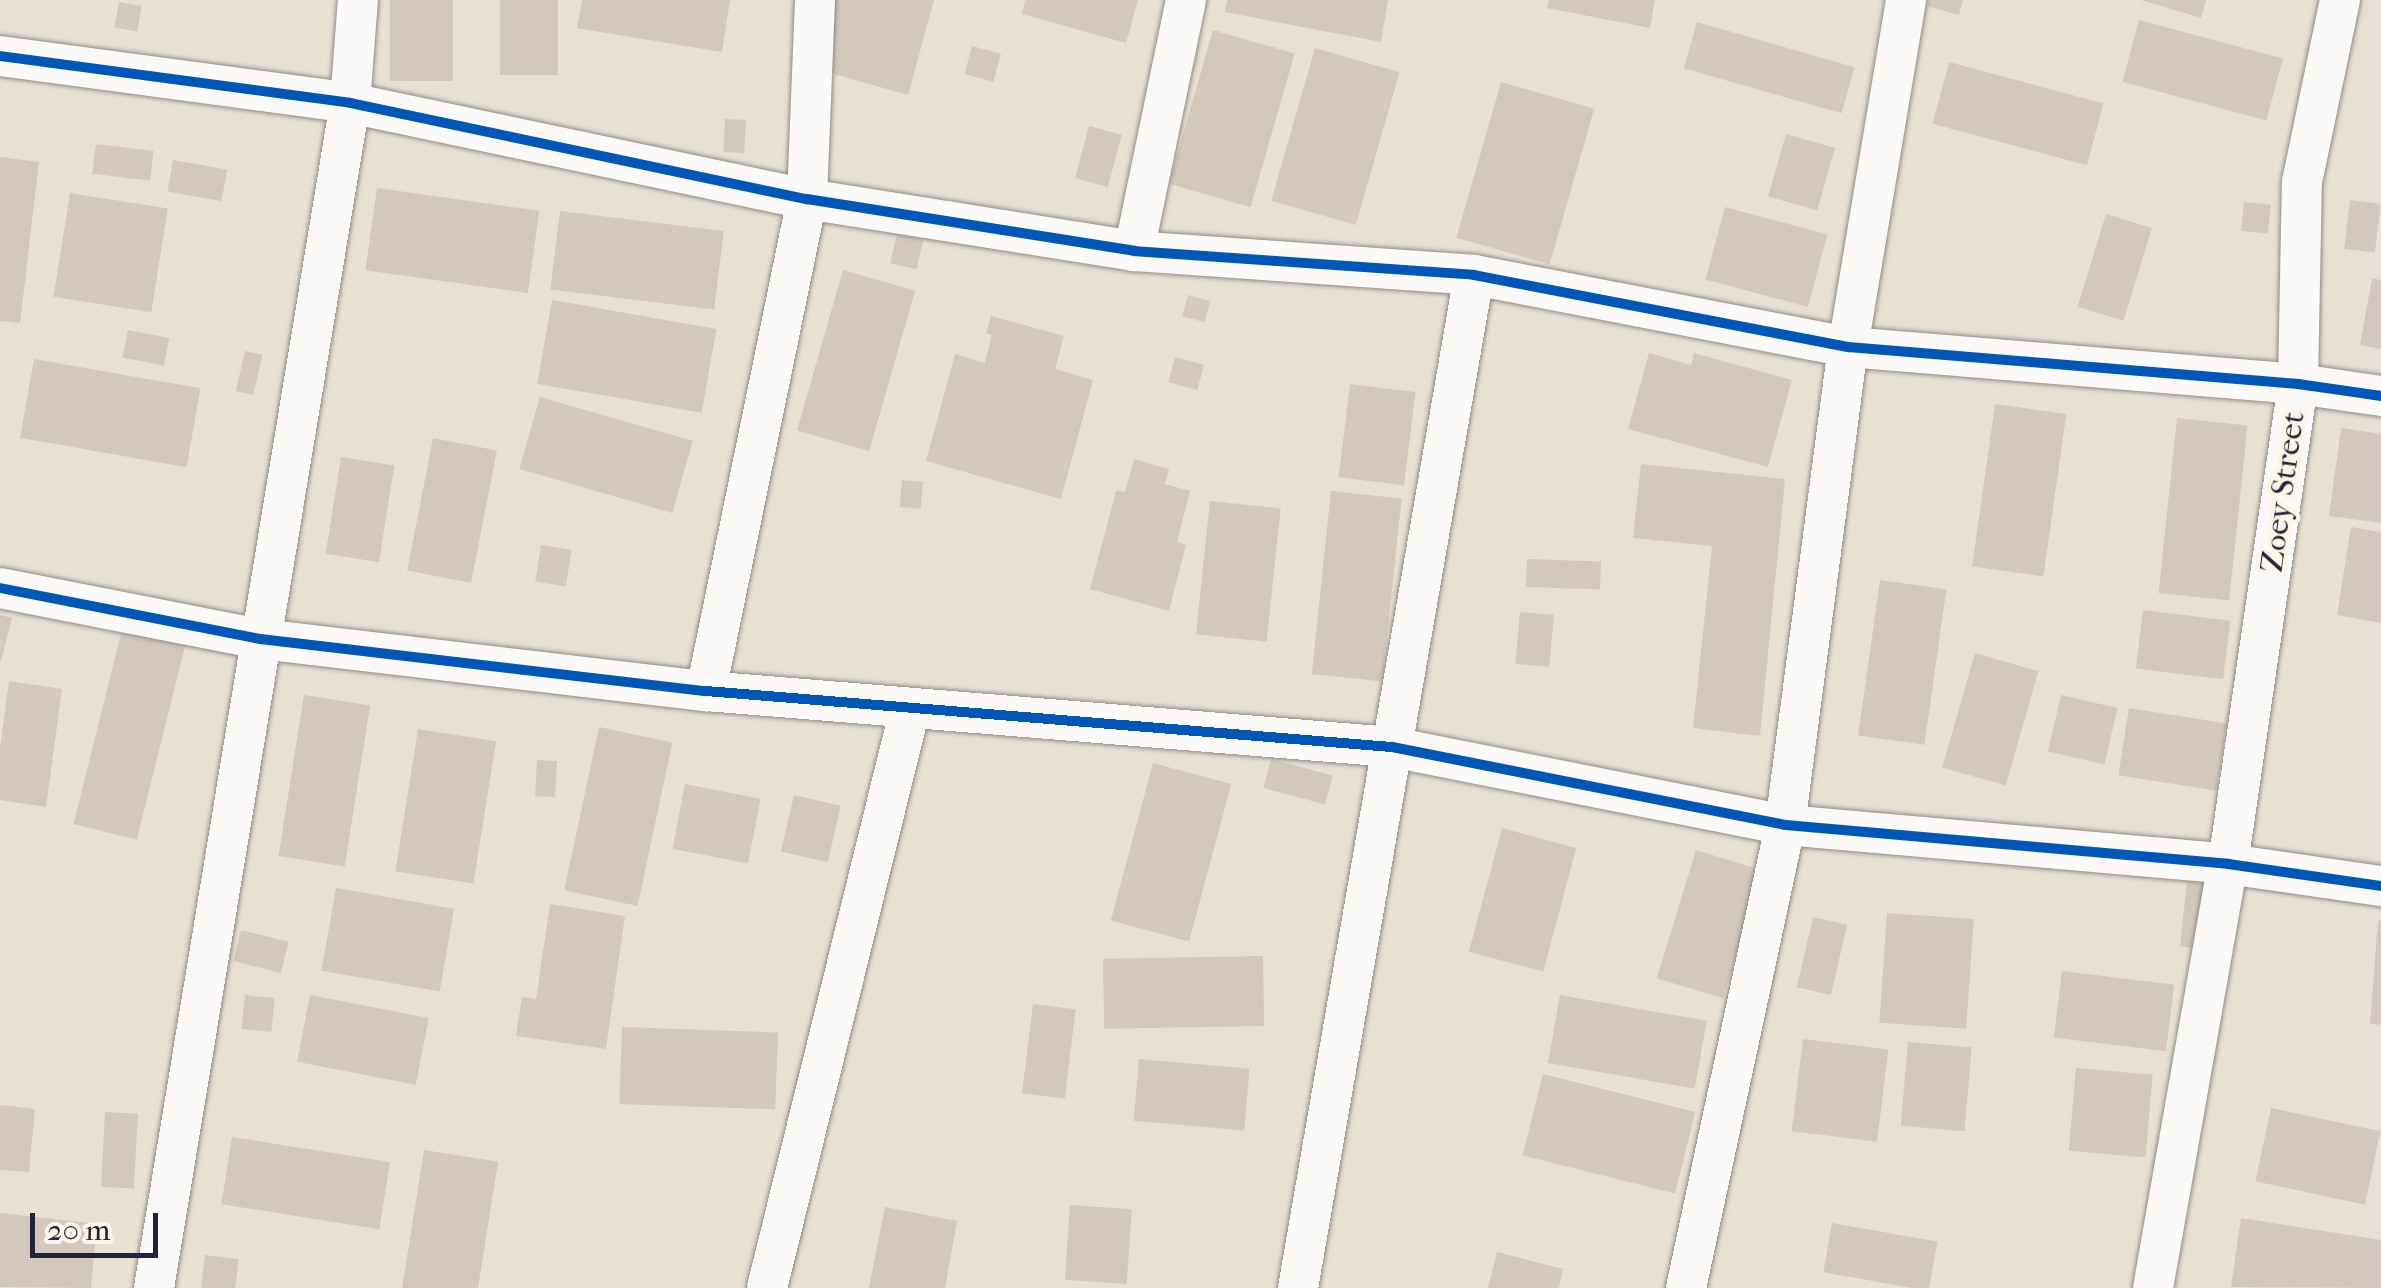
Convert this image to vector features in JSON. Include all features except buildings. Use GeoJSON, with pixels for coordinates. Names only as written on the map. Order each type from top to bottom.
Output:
{"type":"FeatureCollection","features":[{"type":"Feature","properties":{"kind":"street"},"geometry":{"type":"LineString","coordinates":[[154,1288],[350,103],[358,0]]}},
{"type":"Feature","properties":{"kind":"street"},"geometry":{"type":"LineString","coordinates":[[706,691],[807,198],[815,0]]}},
{"type":"Feature","properties":{"kind":"street"},"geometry":{"type":"LineString","coordinates":[[1134,251],[1186,0]]}},
{"type":"Feature","properties":{"kind":"street"},"geometry":{"type":"LineString","coordinates":[[1686,1288],[1784,824],[1848,347],[1906,0]]}},
{"type":"Feature","properties":{"kind":"street","name":"Zoey Street"},"geometry":{"type":"LineString","coordinates":[[2153,1288],[2228,864],[2298,384],[2302,182],[2340,0]]}},
{"type":"Feature","properties":{"kind":"street"},"geometry":{"type":"LineString","coordinates":[[0,56],[350,103],[807,198],[1134,251],[1474,275],[1848,347],[2298,384],[2381,396]]}},
{"type":"Feature","properties":{"kind":"street"},"geometry":{"type":"LineString","coordinates":[[1298,1288],[1474,275]]}},
{"type":"Feature","properties":{"kind":"street"},"geometry":{"type":"LineString","coordinates":[[0,588],[261,639],[706,691],[1392,748],[1784,824],[2228,864],[2381,886]]}},
{"type":"Feature","properties":{"kind":"street"},"geometry":{"type":"LineString","coordinates":[[767,1288],[910,709]]}},
{"type":"Feature","properties":{"kind":"cycle path"},"geometry":{"type":"LineString","coordinates":[[0,56],[350,103],[807,199],[1134,251],[1474,275],[1848,347],[2298,384],[2381,396]]}},
{"type":"Feature","properties":{"kind":"cycle path"},"geometry":{"type":"LineString","coordinates":[[0,588],[261,639],[706,691],[1392,747],[1785,825],[2228,864],[2381,886]]}}]}
